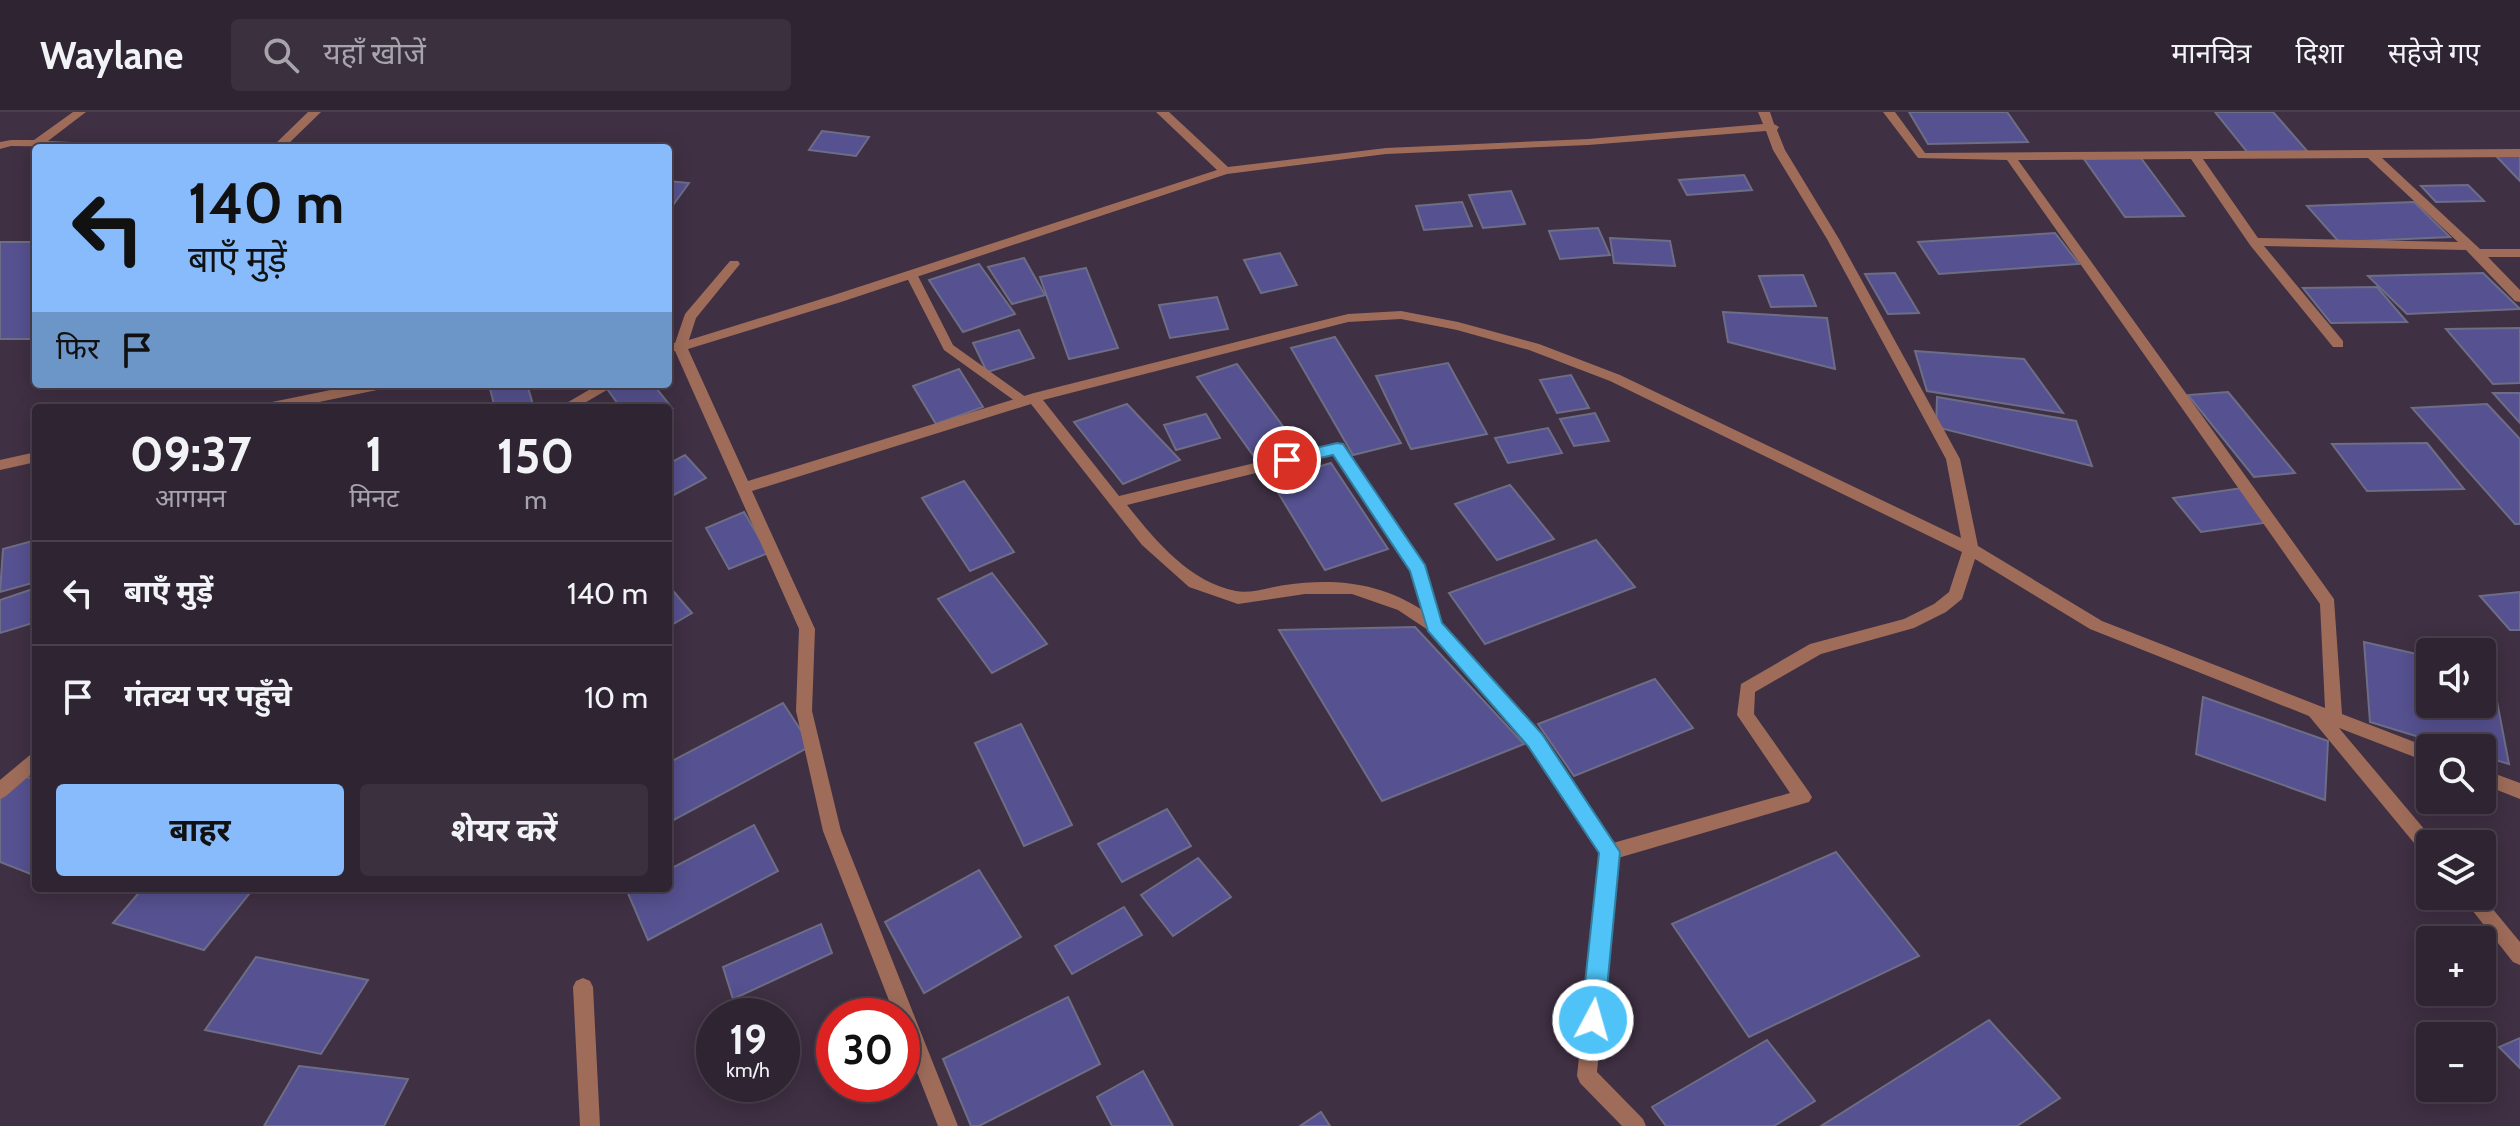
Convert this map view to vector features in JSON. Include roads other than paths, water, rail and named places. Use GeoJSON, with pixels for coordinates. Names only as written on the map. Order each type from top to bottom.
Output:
{"type":"FeatureCollection","features":[{"type":"Feature","properties":{"kind":"street"},"geometry":{"type":"LineString","coordinates":[[37,144],[80,112]]}},
{"type":"Feature","properties":{"kind":"street"},"geometry":{"type":"LineString","coordinates":[[281,144],[315,112]]}},
{"type":"Feature","properties":{"kind":"street"},"geometry":{"type":"LineString","coordinates":[[1162,112],[1225,171]]}},
{"type":"Feature","properties":{"kind":"street"},"geometry":{"type":"LineString","coordinates":[[1609,852],[1803,797],[1745,715],[1747,689],[1816,649],[1908,624],[1940,608],[1956,595],[1971,549],[1953,459],[1833,239],[1779,150],[1773,127],[1764,112]]}},
{"type":"Feature","properties":{"kind":"street"},"geometry":{"type":"LineString","coordinates":[[1889,112],[1922,156],[2520,153]]}},
{"type":"Feature","properties":{"kind":"street"},"geometry":{"type":"LineString","coordinates":[[672,349],[1225,171],[1386,151],[1588,142],[1773,127]]}},
{"type":"Feature","properties":{"kind":"street"},"geometry":{"type":"LineString","coordinates":[[0,146],[32,144]]}},
{"type":"Feature","properties":{"kind":"street"},"geometry":{"type":"LineString","coordinates":[[2371,154],[2473,249],[2520,298]]}},
{"type":"Feature","properties":{"kind":"street"},"geometry":{"type":"LineString","coordinates":[[2195,156],[2254,242],[2338,344]]}},
{"type":"Feature","properties":{"kind":"street"},"geometry":{"type":"LineString","coordinates":[[2010,157],[2328,603],[2334,718]]}},
{"type":"Feature","properties":{"kind":"street"},"geometry":{"type":"LineString","coordinates":[[2254,242],[2520,253]]}},
{"type":"Feature","properties":{"kind":"street"},"geometry":{"type":"LineString","coordinates":[[672,349],[690,317],[734,264]]}},
{"type":"Feature","properties":{"kind":"street"},"geometry":{"type":"LineString","coordinates":[[744,488],[1029,400],[1348,318],[1401,315],[1458,326],[1534,347],[1615,378],[1971,549],[2096,625],[2416,750]]}},
{"type":"Feature","properties":{"kind":"street"},"geometry":{"type":"LineString","coordinates":[[672,349],[744,488],[807,629],[804,711],[832,831],[948,1126]]}},
{"type":"Feature","properties":{"kind":"street"},"geometry":{"type":"LineString","coordinates":[[286,404],[363,388]]}},
{"type":"Feature","properties":{"kind":"street"},"geometry":{"type":"LineString","coordinates":[[572,404],[602,388]]}},
{"type":"Feature","properties":{"kind":"street"},"geometry":{"type":"LineString","coordinates":[[1029,400],[1155,549],[1195,583],[1238,598],[1305,588],[1353,588],[1404,606],[1434,626],[1535,740],[1609,852],[1587,1076],[1636,1126]]}},
{"type":"Feature","properties":{"kind":"street"},"geometry":{"type":"LineString","coordinates":[[1115,502],[1337,448],[1419,570],[1434,626]]}},
{"type":"Feature","properties":{"kind":"street"},"geometry":{"type":"LineString","coordinates":[[0,465],[32,458]]}},
{"type":"Feature","properties":{"kind":"street"},"geometry":{"type":"LineString","coordinates":[[2314,710],[2416,832]]}},
{"type":"Feature","properties":{"kind":"street"},"geometry":{"type":"LineString","coordinates":[[0,791],[32,763]]}},
{"type":"Feature","properties":{"kind":"street"},"geometry":{"type":"LineString","coordinates":[[2496,782],[2520,791]]}},
{"type":"Feature","properties":{"kind":"street"},"geometry":{"type":"LineString","coordinates":[[2482,910],[2520,956]]}},
{"type":"Feature","properties":{"kind":"street"},"geometry":{"type":"LineString","coordinates":[[583,987],[590,1126]]}},
{"type":"Feature","properties":{"kind":"lane"},"geometry":{"type":"LineString","coordinates":[[911,274],[948,347],[1029,400]]}}]}
